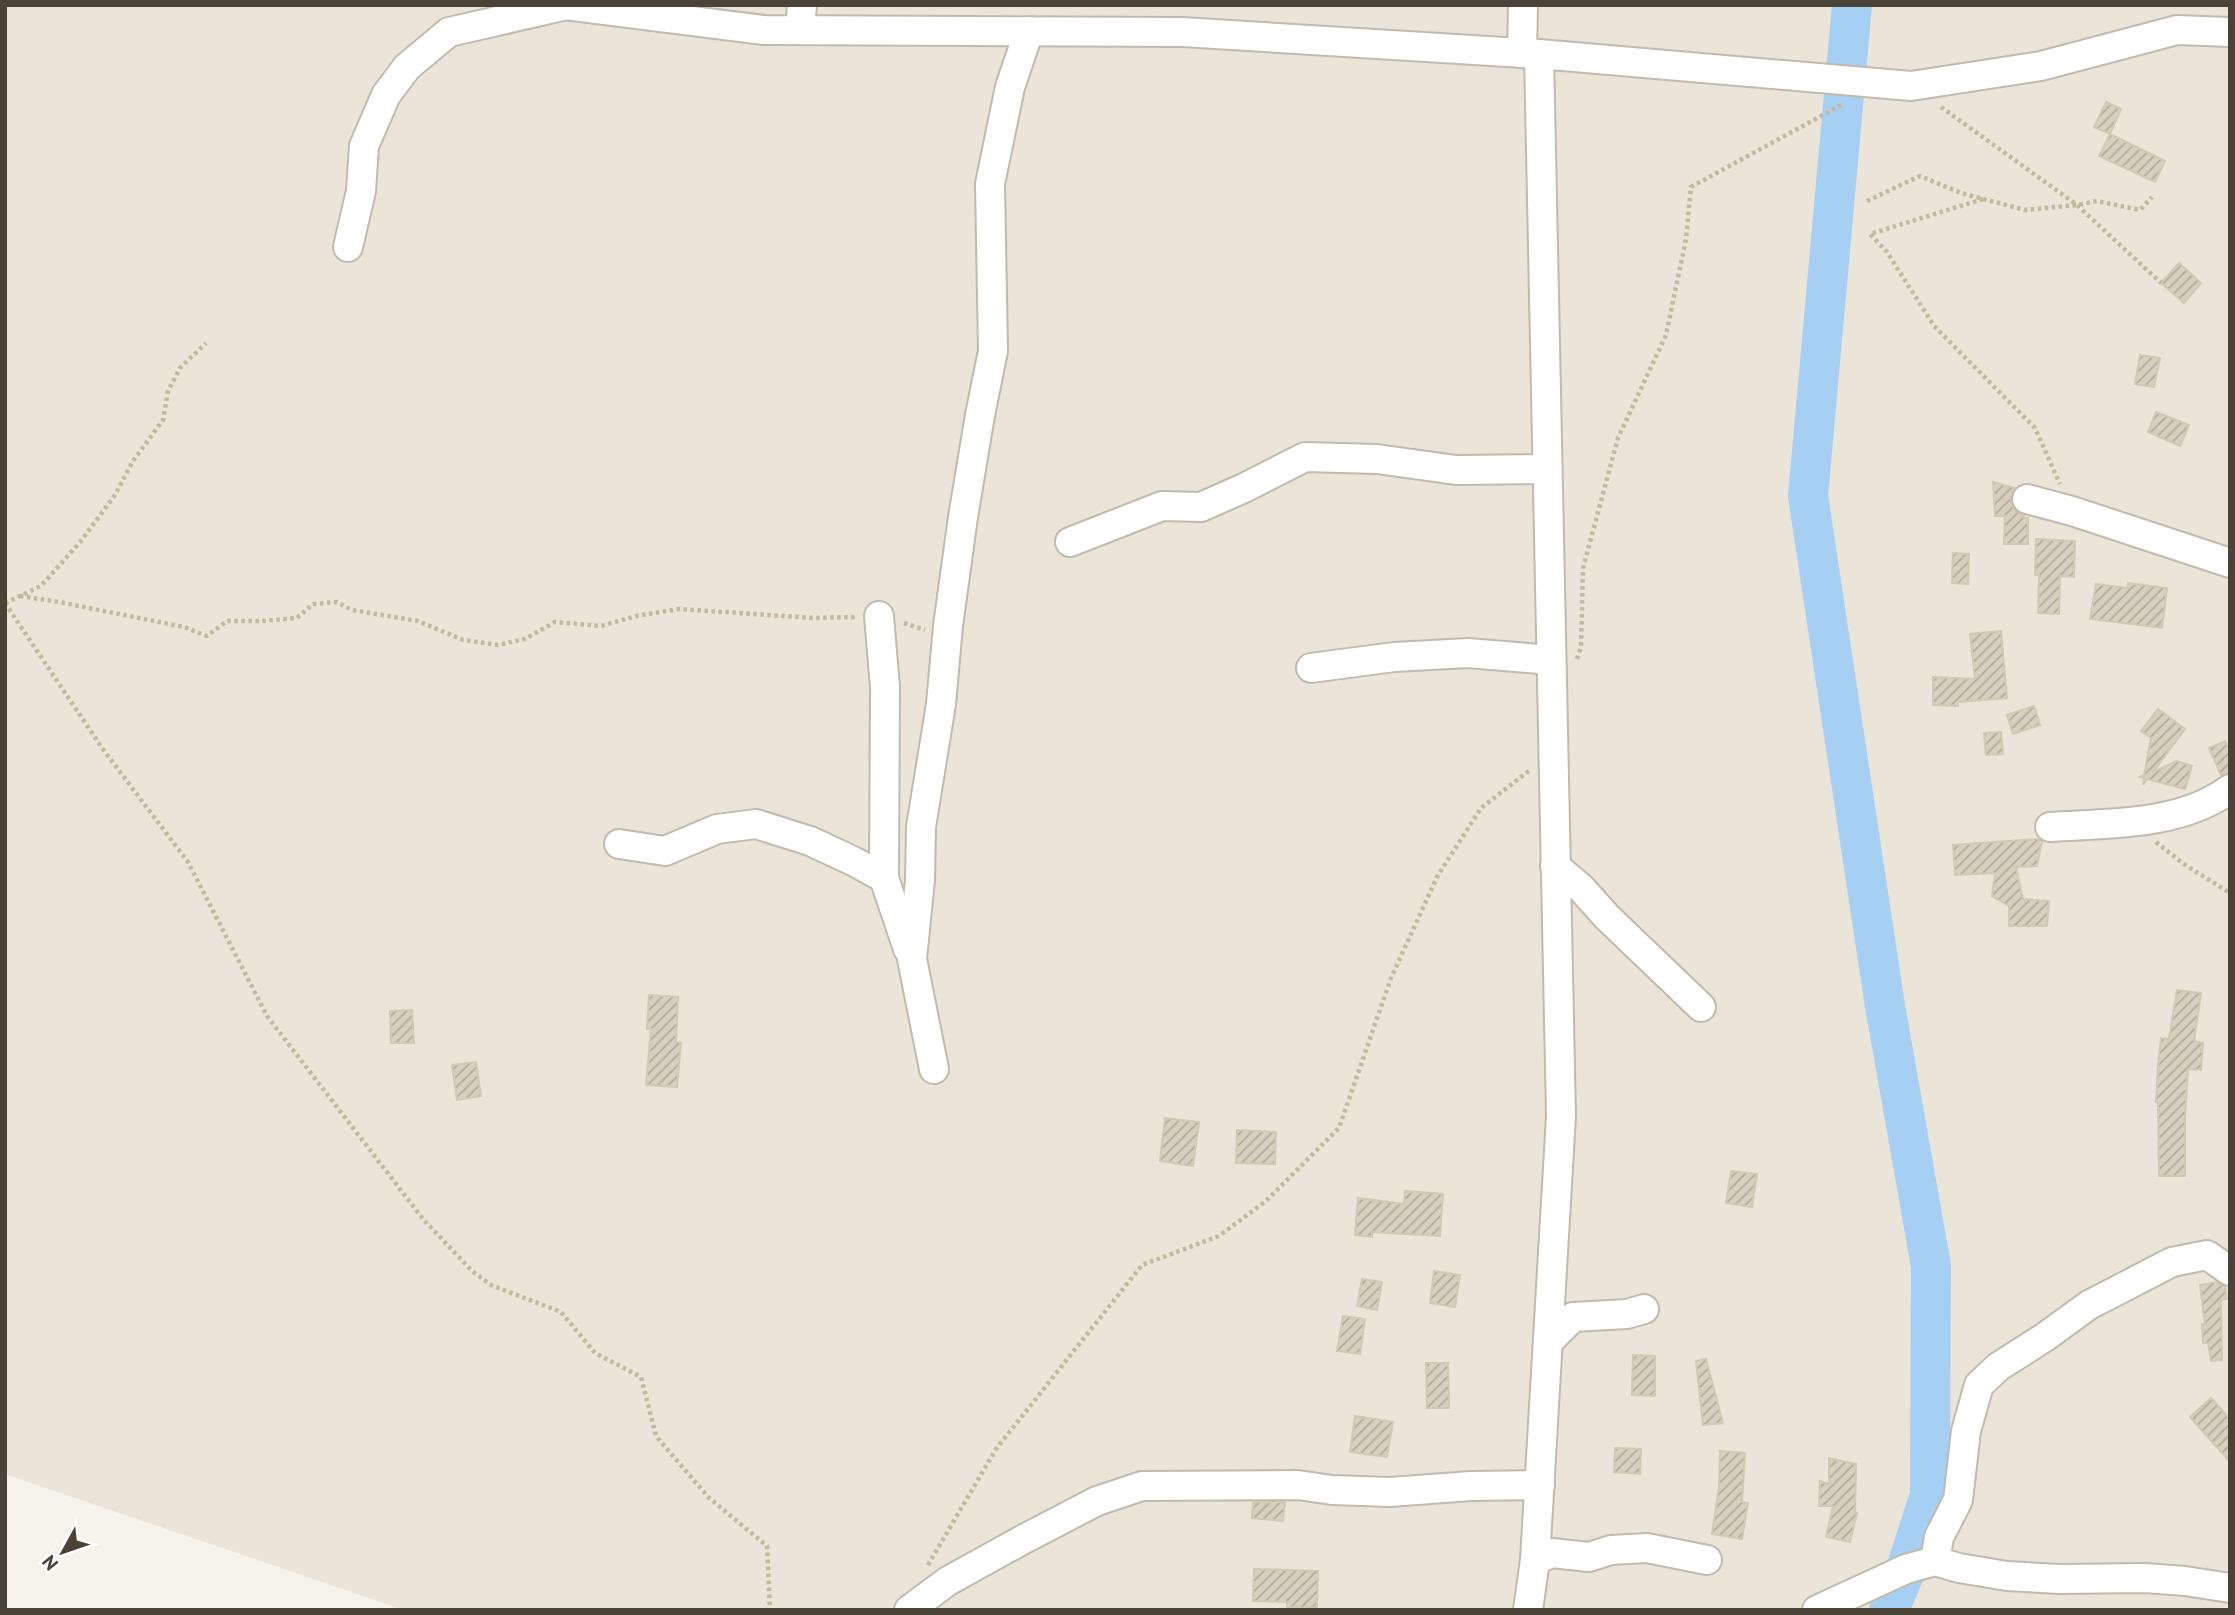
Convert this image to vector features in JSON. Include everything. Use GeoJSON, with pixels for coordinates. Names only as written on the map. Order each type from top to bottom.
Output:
{"type":"FeatureCollection","features":[{"type":"Feature","properties":{"kind":"street"},"geometry":{"type":"LineString","coordinates":[[348,247],[362,191],[364,146],[386,95],[407,67],[449,32],[566,5],[764,30],[801,18],[1029,31],[1182,32],[1530,53],[1911,86],[2041,66],[2177,30],[2230,32]]}},
{"type":"Feature","properties":{"kind":"street"},"geometry":{"type":"LineString","coordinates":[[1524,5],[1530,53],[1547,469],[1563,666],[1553,758],[1561,1116],[1535,1560],[1528,1610]]}},
{"type":"Feature","properties":{"kind":"street"},"geometry":{"type":"LineString","coordinates":[[912,959],[920,880],[920,827],[942,704],[948,626],[963,517],[993,351],[990,184],[1010,87],[1029,31]]}},
{"type":"Feature","properties":{"kind":"street"},"geometry":{"type":"LineString","coordinates":[[1070,542],[1162,506],[1201,507],[1305,457],[1377,459],[1456,470],[1547,469]]}},
{"type":"Feature","properties":{"kind":"street"},"geometry":{"type":"LineString","coordinates":[[2027,499],[2230,563]]}},
{"type":"Feature","properties":{"kind":"street"},"geometry":{"type":"LineString","coordinates":[[879,616],[885,687],[884,878],[912,959],[934,1069]]}},
{"type":"Feature","properties":{"kind":"street"},"geometry":{"type":"LineString","coordinates":[[1311,668],[1394,657],[1468,653],[1563,666]]}},
{"type":"Feature","properties":{"kind":"street"},"geometry":{"type":"LineString","coordinates":[[2050,827],[2148,820],[2189,810],[2214,800],[2230,789]]}},
{"type":"Feature","properties":{"kind":"street"},"geometry":{"type":"LineString","coordinates":[[619,844],[665,851],[717,829],[756,824],[810,841],[884,878]]}},
{"type":"Feature","properties":{"kind":"street"},"geometry":{"type":"LineString","coordinates":[[1555,866],[1700,1007]]}},
{"type":"Feature","properties":{"kind":"street"},"geometry":{"type":"LineString","coordinates":[[1935,1560],[1939,1537],[1958,1500],[1966,1431],[1979,1385],[1998,1367],[2089,1305],[2172,1262],[2207,1255],[2230,1271]]}},
{"type":"Feature","properties":{"kind":"street"},"geometry":{"type":"LineString","coordinates":[[1548,1342],[1573,1318],[1627,1314],[1644,1309]]}},
{"type":"Feature","properties":{"kind":"street"},"geometry":{"type":"LineString","coordinates":[[909,1610],[948,1581],[1024,1539],[1097,1501],[1142,1486],[1298,1485],[1332,1490],[1390,1492],[1471,1486],[1540,1485]]}},
{"type":"Feature","properties":{"kind":"street"},"geometry":{"type":"LineString","coordinates":[[1535,1560],[1552,1553],[1589,1556],[1611,1550],[1647,1548],[1707,1560]]}},
{"type":"Feature","properties":{"kind":"street"},"geometry":{"type":"LineString","coordinates":[[1816,1610],[1906,1569],[1935,1560],[1959,1568],[2007,1576],[2158,1579],[2230,1588]]}},
{"type":"Feature","properties":{"kind":"path"},"geometry":{"type":"LineString","coordinates":[[1911,86],[2077,205],[2161,283]]}},
{"type":"Feature","properties":{"kind":"path"},"geometry":{"type":"LineString","coordinates":[[1563,666],[1581,647],[1583,568],[1618,438],[1666,335],[1686,239],[1691,187],[1843,104],[1855,101]]}},
{"type":"Feature","properties":{"kind":"path"},"geometry":{"type":"LineString","coordinates":[[1867,201],[1920,176],[1961,193],[2025,210],[2097,201],[2140,210],[2152,197]]}},
{"type":"Feature","properties":{"kind":"path"},"geometry":{"type":"LineString","coordinates":[[1983,199],[1870,234],[1887,252],[1934,326],[2035,428],[2071,511]]}},
{"type":"Feature","properties":{"kind":"path"},"geometry":{"type":"LineString","coordinates":[[206,343],[180,368],[168,391],[163,420],[133,461],[115,495],[81,541],[41,586],[5,603],[102,748],[188,862],[267,1016],[423,1219],[472,1271],[491,1285],[561,1312],[595,1353],[641,1377],[656,1436],[708,1497],[767,1546],[769,1610]]}},
{"type":"Feature","properties":{"kind":"path"},"geometry":{"type":"LineString","coordinates":[[20,596],[184,627],[207,636],[227,621],[297,618],[313,604],[337,602],[352,610],[418,621],[463,640],[498,645],[525,639],[555,622],[601,626],[636,616],[679,610],[813,618],[879,616],[927,631],[948,626]]}},
{"type":"Feature","properties":{"kind":"path"},"geometry":{"type":"LineString","coordinates":[[922,1575],[996,1449],[1142,1265],[1219,1236],[1266,1201],[1339,1128],[1391,978],[1437,877],[1481,808],[1526,771],[1553,758]]}},
{"type":"Feature","properties":{"kind":"path"},"geometry":{"type":"LineString","coordinates":[[2128,821],[2185,865],[2230,893]]}},
{"type":"Feature","properties":{"kind":"shaded area"},"geometry":{"type":"Polygon","coordinates":[[[5,5],[2230,5],[2230,1610],[404,1610],[5,1474],[5,5]]]}},
{"type":"Feature","properties":{"kind":"building"},"geometry":{"type":"Polygon","coordinates":[[[2106,102],[2121,109],[2110,134],[2094,127],[2106,102]]]}},
{"type":"Feature","properties":{"kind":"building"},"geometry":{"type":"Polygon","coordinates":[[[2110,134],[2165,161],[2155,182],[2099,156],[2110,134]]]}},
{"type":"Feature","properties":{"kind":"building"},"geometry":{"type":"Polygon","coordinates":[[[2179,263],[2201,283],[2184,303],[2161,283],[2179,263]]]}},
{"type":"Feature","properties":{"kind":"building"},"geometry":{"type":"Polygon","coordinates":[[[2140,355],[2160,358],[2154,387],[2135,384],[2140,355]]]}},
{"type":"Feature","properties":{"kind":"building"},"geometry":{"type":"Polygon","coordinates":[[[2156,412],[2189,425],[2180,446],[2148,432],[2156,412]]]}},
{"type":"Feature","properties":{"kind":"building"},"geometry":{"type":"Polygon","coordinates":[[[1993,482],[2015,488],[2011,503],[2016,511],[2028,518],[2028,544],[2004,544],[2005,516],[1995,516],[1993,482]]]}},
{"type":"Feature","properties":{"kind":"building"},"geometry":{"type":"Polygon","coordinates":[[[2036,539],[2075,541],[2074,577],[2060,576],[2059,614],[2038,613],[2036,539]]]}},
{"type":"Feature","properties":{"kind":"building"},"geometry":{"type":"Polygon","coordinates":[[[1953,553],[1969,554],[1968,584],[1952,583],[1953,553]]]}},
{"type":"Feature","properties":{"kind":"building"},"geometry":{"type":"Polygon","coordinates":[[[2128,583],[2167,588],[2162,628],[2090,619],[2096,584],[2128,588],[2128,583]]]}},
{"type":"Feature","properties":{"kind":"building"},"geometry":{"type":"Polygon","coordinates":[[[2001,631],[2007,698],[1958,702],[1958,706],[1933,705],[1933,677],[1975,679],[1970,634],[2001,631]]]}},
{"type":"Feature","properties":{"kind":"building"},"geometry":{"type":"Polygon","coordinates":[[[2034,706],[2040,725],[2013,734],[2007,715],[2034,706]]]}},
{"type":"Feature","properties":{"kind":"building"},"geometry":{"type":"Polygon","coordinates":[[[2158,709],[2185,729],[2153,772],[2177,761],[2192,766],[2185,789],[2147,779],[2143,785],[2144,778],[2140,777],[2144,775],[2151,738],[2141,731],[2158,709]]]}},
{"type":"Feature","properties":{"kind":"building"},"geometry":{"type":"Polygon","coordinates":[[[2001,732],[2003,754],[1986,755],[1984,733],[2001,732]]]}},
{"type":"Feature","properties":{"kind":"building"},"geometry":{"type":"Polygon","coordinates":[[[2225,741],[2230,751],[2230,772],[2221,775],[2209,748],[2225,741]]]}},
{"type":"Feature","properties":{"kind":"building"},"geometry":{"type":"Polygon","coordinates":[[[2039,839],[2042,841],[2037,866],[2016,867],[2023,899],[2049,901],[2047,926],[2009,926],[2009,906],[1992,896],[1995,873],[1955,875],[1953,845],[2039,839]]]}},
{"type":"Feature","properties":{"kind":"building"},"geometry":{"type":"Polygon","coordinates":[[[2177,990],[2201,993],[2194,1041],[2203,1043],[2201,1070],[2188,1069],[2185,1176],[2159,1176],[2156,1102],[2158,1066],[2161,1038],[2169,1039],[2177,990]]]}},
{"type":"Feature","properties":{"kind":"building"},"geometry":{"type":"Polygon","coordinates":[[[649,995],[678,997],[676,1042],[681,1043],[677,1087],[646,1085],[651,1029],[647,1029],[649,995]]]}},
{"type":"Feature","properties":{"kind":"building"},"geometry":{"type":"Polygon","coordinates":[[[412,1010],[414,1043],[391,1043],[390,1011],[412,1010]]]}},
{"type":"Feature","properties":{"kind":"building"},"geometry":{"type":"Polygon","coordinates":[[[476,1062],[481,1096],[457,1100],[452,1065],[476,1062]]]}},
{"type":"Feature","properties":{"kind":"building"},"geometry":{"type":"Polygon","coordinates":[[[1165,1118],[1199,1122],[1193,1166],[1160,1161],[1165,1118]]]}},
{"type":"Feature","properties":{"kind":"building"},"geometry":{"type":"Polygon","coordinates":[[[1237,1130],[1276,1132],[1275,1164],[1236,1163],[1237,1130]]]}},
{"type":"Feature","properties":{"kind":"building"},"geometry":{"type":"Polygon","coordinates":[[[1731,1171],[1757,1174],[1752,1207],[1726,1203],[1731,1171]]]}},
{"type":"Feature","properties":{"kind":"building"},"geometry":{"type":"Polygon","coordinates":[[[1405,1191],[1443,1194],[1440,1236],[1372,1232],[1372,1237],[1355,1235],[1358,1198],[1404,1204],[1405,1191]]]}},
{"type":"Feature","properties":{"kind":"building"},"geometry":{"type":"Polygon","coordinates":[[[1434,1271],[1460,1275],[1455,1307],[1430,1303],[1434,1271]]]}},
{"type":"Feature","properties":{"kind":"building"},"geometry":{"type":"Polygon","coordinates":[[[1362,1279],[1382,1282],[1377,1310],[1357,1306],[1362,1279]]]}},
{"type":"Feature","properties":{"kind":"building"},"geometry":{"type":"Polygon","coordinates":[[[2217,1282],[2225,1286],[2227,1299],[2221,1300],[2222,1360],[2211,1361],[2208,1343],[2203,1343],[2202,1324],[2205,1324],[2200,1285],[2217,1282]]]}},
{"type":"Feature","properties":{"kind":"building"},"geometry":{"type":"Polygon","coordinates":[[[1343,1316],[1365,1319],[1360,1354],[1337,1351],[1343,1316]]]}},
{"type":"Feature","properties":{"kind":"building"},"geometry":{"type":"Polygon","coordinates":[[[1633,1355],[1655,1356],[1655,1396],[1632,1395],[1633,1355]]]}},
{"type":"Feature","properties":{"kind":"building"},"geometry":{"type":"Polygon","coordinates":[[[1706,1359],[1723,1423],[1703,1425],[1696,1361],[1706,1359]]]}},
{"type":"Feature","properties":{"kind":"building"},"geometry":{"type":"Polygon","coordinates":[[[1426,1363],[1448,1363],[1449,1408],[1427,1408],[1426,1363]]]}},
{"type":"Feature","properties":{"kind":"building"},"geometry":{"type":"Polygon","coordinates":[[[2211,1398],[2230,1419],[2230,1462],[2190,1417],[2211,1398]]]}},
{"type":"Feature","properties":{"kind":"building"},"geometry":{"type":"Polygon","coordinates":[[[1355,1416],[1393,1422],[1387,1457],[1350,1452],[1355,1416]]]}},
{"type":"Feature","properties":{"kind":"building"},"geometry":{"type":"Polygon","coordinates":[[[1615,1448],[1641,1449],[1640,1474],[1614,1472],[1615,1448]]]}},
{"type":"Feature","properties":{"kind":"building"},"geometry":{"type":"Polygon","coordinates":[[[1720,1451],[1745,1453],[1742,1502],[1748,1503],[1742,1539],[1712,1534],[1719,1487],[1720,1451]]]}},
{"type":"Feature","properties":{"kind":"building"},"geometry":{"type":"Polygon","coordinates":[[[1829,1458],[1856,1464],[1857,1513],[1850,1542],[1826,1537],[1833,1506],[1819,1506],[1820,1481],[1829,1484],[1829,1458]]]}},
{"type":"Feature","properties":{"kind":"building"},"geometry":{"type":"Polygon","coordinates":[[[1253,1502],[1285,1502],[1283,1521],[1252,1518],[1253,1502]]]}},
{"type":"Feature","properties":{"kind":"building"},"geometry":{"type":"Polygon","coordinates":[[[1254,1569],[1318,1571],[1317,1608],[1287,1607],[1287,1602],[1253,1601],[1254,1569]]]}},
{"type":"Feature","properties":{"kind":"waterway"},"geometry":{"type":"LineString","coordinates":[[1852,5],[1808,496],[1885,1006],[1931,1266],[1930,1495],[1906,1569],[1889,1610]]}}]}
